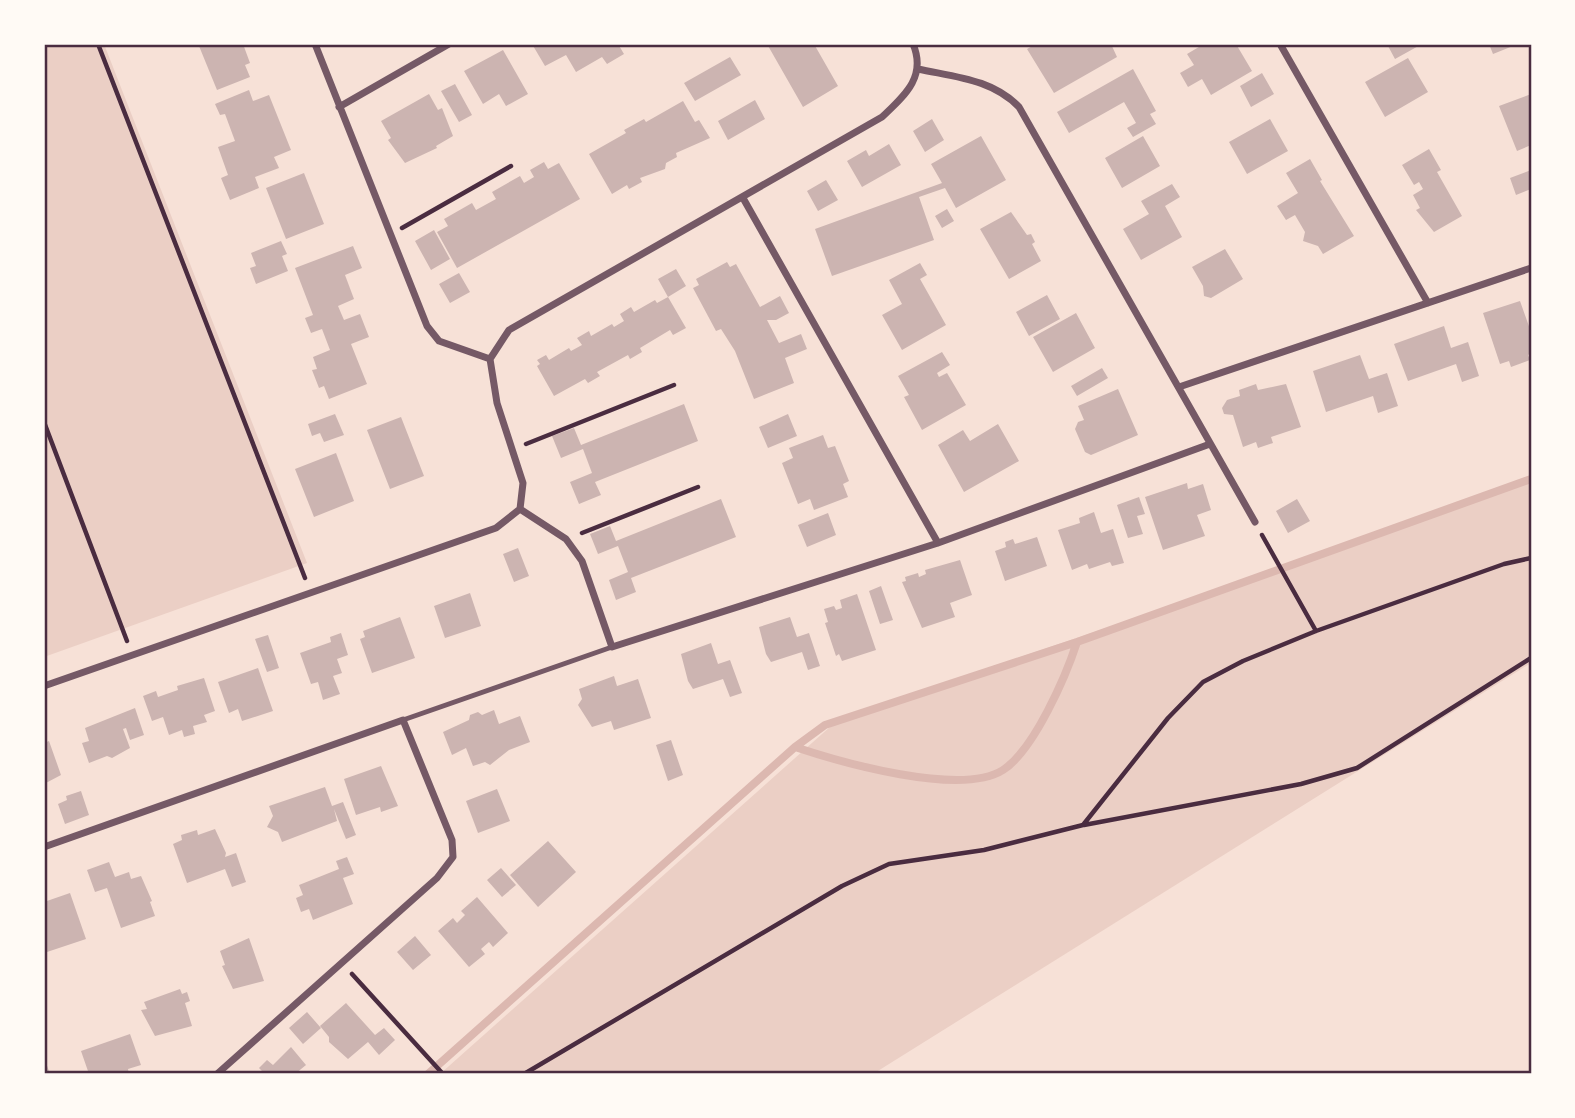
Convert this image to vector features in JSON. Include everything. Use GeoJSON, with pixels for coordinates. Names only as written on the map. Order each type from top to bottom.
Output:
{"type":"FeatureCollection","features":[{"type":"Feature","properties":{"kind":"street"},"geometry":{"type":"LineString","coordinates":[[314,44],[427,326],[439,341],[489,359]]}},
{"type":"Feature","properties":{"kind":"street"},"geometry":{"type":"LineString","coordinates":[[339,107],[449,44]]}},
{"type":"Feature","properties":{"kind":"street"},"geometry":{"type":"LineString","coordinates":[[44,685],[496,528],[520,509],[523,483],[497,402],[489,359],[509,330],[882,117],[910,90],[918,69],[913,44]]}},
{"type":"Feature","properties":{"kind":"street"},"geometry":{"type":"LineString","coordinates":[[1280,44],[1428,303]]}},
{"type":"Feature","properties":{"kind":"street"},"geometry":{"type":"LineString","coordinates":[[918,69],[976,81],[1004,91],[1018,107],[1255,522]]}},
{"type":"Feature","properties":{"kind":"street"},"geometry":{"type":"LineString","coordinates":[[743,198],[938,543]]}},
{"type":"Feature","properties":{"kind":"street"},"geometry":{"type":"LineString","coordinates":[[1179,387],[1531,268]]}},
{"type":"Feature","properties":{"kind":"street"},"geometry":{"type":"LineString","coordinates":[[520,509],[566,539],[582,561],[612,647],[938,543],[1210,444]]}},
{"type":"Feature","properties":{"kind":"street"},"geometry":{"type":"LineString","coordinates":[[44,847],[403,720],[452,840],[453,858],[437,878],[217,1074]]}},
{"type":"Feature","properties":{"kind":"lane"},"geometry":{"type":"LineString","coordinates":[[403,720],[612,647]]}},
{"type":"Feature","properties":{"kind":"path"},"geometry":{"type":"LineString","coordinates":[[98,44],[300,564]]}},
{"type":"Feature","properties":{"kind":"path"},"geometry":{"type":"LineString","coordinates":[[389,236],[511,166]]}},
{"type":"Feature","properties":{"kind":"path"},"geometry":{"type":"LineString","coordinates":[[514,449],[674,385]]}},
{"type":"Feature","properties":{"kind":"path"},"geometry":{"type":"LineString","coordinates":[[44,422],[124,629]]}},
{"type":"Feature","properties":{"kind":"path"},"geometry":{"type":"LineString","coordinates":[[566,539],[698,487]]}},
{"type":"Feature","properties":{"kind":"path"},"geometry":{"type":"LineString","coordinates":[[1255,522],[1316,631]]}},
{"type":"Feature","properties":{"kind":"path"},"geometry":{"type":"LineString","coordinates":[[1083,825],[1168,718],[1203,682],[1243,661],[1316,631],[1504,564],[1531,558]]}},
{"type":"Feature","properties":{"kind":"path"},"geometry":{"type":"LineString","coordinates":[[524,1074],[842,887],[889,864],[984,850],[1083,825],[1301,784],[1357,768],[1531,658]]}},
{"type":"Feature","properties":{"kind":"path"},"geometry":{"type":"LineString","coordinates":[[342,963],[443,1074]]}},
{"type":"Feature","properties":{"kind":"shaded area"},"geometry":{"type":"Polygon","coordinates":[[[44,44],[104,44],[307,563],[44,657],[44,44]]]}},
{"type":"Feature","properties":{"kind":"shaded area"},"geometry":{"type":"Polygon","coordinates":[[[1531,475],[1531,663],[873,1074],[440,1074],[840,718],[1295,564],[1531,475]]]}},
{"type":"Feature","properties":{"kind":"building"},"geometry":{"type":"Polygon","coordinates":[[[243,44],[250,63],[245,65],[250,77],[217,90],[199,46],[243,44]]]}},
{"type":"Feature","properties":{"kind":"building"},"geometry":{"type":"Polygon","coordinates":[[[532,44],[618,44],[624,54],[607,64],[602,57],[576,72],[566,55],[545,66],[532,44]]]}},
{"type":"Feature","properties":{"kind":"building"},"geometry":{"type":"Polygon","coordinates":[[[767,44],[814,44],[838,86],[803,107],[767,44]]]}},
{"type":"Feature","properties":{"kind":"building"},"geometry":{"type":"Polygon","coordinates":[[[1036,44],[1111,44],[1117,57],[1054,93],[1027,49],[1036,44]]]}},
{"type":"Feature","properties":{"kind":"building"},"geometry":{"type":"Polygon","coordinates":[[[1204,44],[1236,44],[1252,71],[1211,95],[1202,79],[1188,87],[1180,73],[1194,65],[1187,54],[1204,44]]]}},
{"type":"Feature","properties":{"kind":"building"},"geometry":{"type":"Polygon","coordinates":[[[1422,44],[1395,59],[1388,46],[1422,44]]]}},
{"type":"Feature","properties":{"kind":"building"},"geometry":{"type":"Polygon","coordinates":[[[1489,44],[1518,44],[1493,54],[1489,44]]]}},
{"type":"Feature","properties":{"kind":"building"},"geometry":{"type":"Polygon","coordinates":[[[503,50],[528,94],[506,106],[499,94],[483,104],[464,71],[503,50]]]}},
{"type":"Feature","properties":{"kind":"building"},"geometry":{"type":"Polygon","coordinates":[[[730,57],[741,75],[695,101],[684,83],[730,57]]]}},
{"type":"Feature","properties":{"kind":"building"},"geometry":{"type":"Polygon","coordinates":[[[1408,58],[1428,92],[1385,117],[1365,82],[1408,58]]]}},
{"type":"Feature","properties":{"kind":"building"},"geometry":{"type":"Polygon","coordinates":[[[1133,69],[1156,111],[1150,114],[1156,124],[1133,137],[1127,128],[1136,123],[1124,102],[1069,133],[1057,112],[1133,69]]]}},
{"type":"Feature","properties":{"kind":"building"},"geometry":{"type":"Polygon","coordinates":[[[1262,73],[1274,94],[1251,107],[1240,86],[1262,73]]]}},
{"type":"Feature","properties":{"kind":"building"},"geometry":{"type":"Polygon","coordinates":[[[455,84],[472,115],[459,122],[441,91],[455,84]]]}},
{"type":"Feature","properties":{"kind":"building"},"geometry":{"type":"Polygon","coordinates":[[[249,90],[253,101],[269,95],[291,150],[274,157],[279,168],[255,177],[259,188],[230,200],[221,178],[228,175],[218,147],[235,141],[225,114],[220,115],[215,104],[249,90]]]}},
{"type":"Feature","properties":{"kind":"building"},"geometry":{"type":"Polygon","coordinates":[[[429,94],[438,110],[442,108],[453,136],[436,146],[437,148],[405,163],[388,140],[391,138],[381,121],[429,94]]]}},
{"type":"Feature","properties":{"kind":"building"},"geometry":{"type":"Polygon","coordinates":[[[1531,94],[1531,145],[1517,151],[1499,106],[1531,94]]]}},
{"type":"Feature","properties":{"kind":"building"},"geometry":{"type":"Polygon","coordinates":[[[755,100],[765,119],[728,140],[718,121],[755,100]]]}},
{"type":"Feature","properties":{"kind":"building"},"geometry":{"type":"Polygon","coordinates":[[[683,101],[695,122],[699,120],[710,138],[676,153],[677,157],[666,163],[665,169],[640,178],[642,182],[629,189],[627,185],[612,194],[589,154],[626,133],[624,130],[644,119],[646,122],[683,101]]]}},
{"type":"Feature","properties":{"kind":"building"},"geometry":{"type":"Polygon","coordinates":[[[932,119],[944,140],[925,152],[913,131],[932,119]]]}},
{"type":"Feature","properties":{"kind":"building"},"geometry":{"type":"Polygon","coordinates":[[[1270,119],[1288,151],[1247,174],[1229,142],[1270,119]]]}},
{"type":"Feature","properties":{"kind":"building"},"geometry":{"type":"Polygon","coordinates":[[[981,136],[1006,180],[956,208],[945,188],[919,197],[934,240],[832,276],[815,229],[942,183],[931,164],[981,136]]]}},
{"type":"Feature","properties":{"kind":"building"},"geometry":{"type":"Polygon","coordinates":[[[1143,136],[1160,166],[1122,188],[1105,158],[1143,136]]]}},
{"type":"Feature","properties":{"kind":"building"},"geometry":{"type":"Polygon","coordinates":[[[889,144],[901,165],[862,187],[847,161],[866,150],[869,156],[889,144]]]}},
{"type":"Feature","properties":{"kind":"building"},"geometry":{"type":"Polygon","coordinates":[[[1429,149],[1441,170],[1437,172],[1462,216],[1434,232],[1416,210],[1420,208],[1413,195],[1423,189],[1419,182],[1414,185],[1402,165],[1429,149]]]}},
{"type":"Feature","properties":{"kind":"building"},"geometry":{"type":"Polygon","coordinates":[[[1310,159],[1322,180],[1320,181],[1354,236],[1323,254],[1318,246],[1303,241],[1305,232],[1295,215],[1286,220],[1277,206],[1298,193],[1286,173],[1310,159]]]}},
{"type":"Feature","properties":{"kind":"building"},"geometry":{"type":"Polygon","coordinates":[[[544,162],[548,169],[559,163],[580,199],[457,268],[437,232],[448,226],[444,219],[472,203],[476,210],[496,199],[492,192],[520,176],[524,183],[534,177],[530,170],[544,162]]]}},
{"type":"Feature","properties":{"kind":"building"},"geometry":{"type":"Polygon","coordinates":[[[1531,170],[1531,189],[1516,195],[1510,178],[1531,170]]]}},
{"type":"Feature","properties":{"kind":"building"},"geometry":{"type":"Polygon","coordinates":[[[304,173],[324,224],[286,239],[266,188],[304,173]]]}},
{"type":"Feature","properties":{"kind":"building"},"geometry":{"type":"Polygon","coordinates":[[[826,180],[838,200],[818,211],[807,191],[826,180]]]}},
{"type":"Feature","properties":{"kind":"building"},"geometry":{"type":"Polygon","coordinates":[[[1172,184],[1180,197],[1165,206],[1182,237],[1141,260],[1123,229],[1149,214],[1141,201],[1172,184]]]}},
{"type":"Feature","properties":{"kind":"building"},"geometry":{"type":"Polygon","coordinates":[[[947,209],[954,221],[942,228],[935,216],[947,209]]]}},
{"type":"Feature","properties":{"kind":"building"},"geometry":{"type":"Polygon","coordinates":[[[1011,212],[1027,235],[1031,234],[1035,242],[1032,244],[1041,261],[1009,279],[980,229],[1011,212]]]}},
{"type":"Feature","properties":{"kind":"building"},"geometry":{"type":"Polygon","coordinates":[[[434,230],[450,259],[431,270],[415,241],[434,230]]]}},
{"type":"Feature","properties":{"kind":"building"},"geometry":{"type":"Polygon","coordinates":[[[281,241],[287,254],[282,256],[288,271],[256,284],[250,268],[256,266],[251,253],[281,241]]]}},
{"type":"Feature","properties":{"kind":"building"},"geometry":{"type":"Polygon","coordinates":[[[353,246],[362,268],[345,275],[354,299],[338,306],[344,320],[360,314],[369,337],[351,344],[367,384],[329,399],[324,386],[319,388],[312,370],[317,369],[313,357],[330,350],[322,329],[311,333],[305,318],[313,315],[295,268],[353,246]]]}},
{"type":"Feature","properties":{"kind":"building"},"geometry":{"type":"Polygon","coordinates":[[[1225,249],[1243,279],[1211,298],[1204,296],[1203,286],[1192,267],[1225,249]]]}},
{"type":"Feature","properties":{"kind":"building"},"geometry":{"type":"Polygon","coordinates":[[[727,262],[730,267],[736,264],[760,307],[780,296],[789,313],[776,320],[767,320],[779,343],[801,334],[807,349],[785,358],[794,383],[754,399],[735,351],[721,329],[716,331],[693,288],[699,285],[696,279],[727,262]]]}},
{"type":"Feature","properties":{"kind":"building"},"geometry":{"type":"Polygon","coordinates":[[[920,263],[927,275],[920,279],[946,325],[902,350],[882,315],[902,304],[889,280],[920,263]]]}},
{"type":"Feature","properties":{"kind":"building"},"geometry":{"type":"Polygon","coordinates":[[[676,269],[686,286],[668,297],[658,279],[676,269]]]}},
{"type":"Feature","properties":{"kind":"building"},"geometry":{"type":"Polygon","coordinates":[[[459,273],[470,292],[450,303],[439,284],[459,273]]]}},
{"type":"Feature","properties":{"kind":"building"},"geometry":{"type":"Polygon","coordinates":[[[1047,295],[1060,319],[1029,336],[1016,312],[1047,295]]]}},
{"type":"Feature","properties":{"kind":"building"},"geometry":{"type":"Polygon","coordinates":[[[668,297],[686,328],[673,335],[670,330],[640,348],[642,352],[630,359],[628,355],[597,372],[600,376],[588,383],[585,379],[554,396],[537,366],[540,364],[537,360],[546,355],[549,360],[569,348],[571,351],[582,345],[577,338],[589,331],[591,336],[612,324],[614,327],[624,321],[620,314],[631,307],[634,312],[655,300],[657,303],[668,297]]]}},
{"type":"Feature","properties":{"kind":"building"},"geometry":{"type":"Polygon","coordinates":[[[1520,301],[1531,332],[1531,353],[1528,355],[1530,360],[1511,367],[1509,361],[1500,364],[1483,313],[1520,301]]]}},
{"type":"Feature","properties":{"kind":"building"},"geometry":{"type":"Polygon","coordinates":[[[1076,313],[1095,348],[1053,372],[1033,337],[1076,313]]]}},
{"type":"Feature","properties":{"kind":"building"},"geometry":{"type":"Polygon","coordinates":[[[1444,326],[1451,348],[1468,342],[1479,376],[1462,382],[1456,364],[1408,381],[1394,344],[1444,326]]]}},
{"type":"Feature","properties":{"kind":"building"},"geometry":{"type":"Polygon","coordinates":[[[942,352],[950,365],[937,373],[939,377],[947,373],[966,405],[922,430],[904,397],[909,395],[898,376],[942,352]]]}},
{"type":"Feature","properties":{"kind":"building"},"geometry":{"type":"Polygon","coordinates":[[[1360,355],[1369,379],[1387,373],[1398,406],[1378,413],[1373,396],[1326,412],[1313,371],[1360,355]]]}},
{"type":"Feature","properties":{"kind":"building"},"geometry":{"type":"Polygon","coordinates":[[[1102,368],[1108,378],[1077,396],[1071,386],[1102,368]]]}},
{"type":"Feature","properties":{"kind":"building"},"geometry":{"type":"Polygon","coordinates":[[[1256,384],[1258,390],[1286,384],[1301,427],[1271,437],[1273,443],[1258,448],[1256,442],[1243,447],[1233,415],[1224,414],[1222,408],[1227,400],[1240,396],[1239,390],[1256,384]]]}},
{"type":"Feature","properties":{"kind":"building"},"geometry":{"type":"Polygon","coordinates":[[[1118,389],[1138,435],[1091,455],[1085,452],[1075,429],[1078,422],[1084,420],[1078,406],[1118,389]]]}},
{"type":"Feature","properties":{"kind":"building"},"geometry":{"type":"Polygon","coordinates":[[[684,404],[698,441],[595,482],[601,495],[579,504],[570,482],[592,473],[583,449],[561,458],[552,436],[574,428],[581,445],[684,404]]]}},
{"type":"Feature","properties":{"kind":"building"},"geometry":{"type":"Polygon","coordinates":[[[335,414],[344,435],[324,442],[320,433],[312,436],[308,424],[335,414]]]}},
{"type":"Feature","properties":{"kind":"building"},"geometry":{"type":"Polygon","coordinates":[[[788,414],[797,436],[768,448],[759,427],[788,414]]]}},
{"type":"Feature","properties":{"kind":"building"},"geometry":{"type":"Polygon","coordinates":[[[401,417],[424,476],[390,489],[367,430],[401,417]]]}},
{"type":"Feature","properties":{"kind":"building"},"geometry":{"type":"Polygon","coordinates":[[[998,424],[1019,461],[964,492],[938,445],[963,430],[970,441],[998,424]]]}},
{"type":"Feature","properties":{"kind":"building"},"geometry":{"type":"Polygon","coordinates":[[[823,435],[828,448],[835,446],[849,481],[843,484],[848,497],[814,510],[810,499],[798,504],[782,463],[793,458],[789,448],[823,435]]]}},
{"type":"Feature","properties":{"kind":"building"},"geometry":{"type":"Polygon","coordinates":[[[336,453],[354,501],[314,517],[295,469],[336,453]]]}},
{"type":"Feature","properties":{"kind":"building"},"geometry":{"type":"Polygon","coordinates":[[[1187,483],[1188,489],[1203,484],[1211,510],[1197,515],[1205,536],[1163,550],[1145,497],[1187,483]]]}},
{"type":"Feature","properties":{"kind":"building"},"geometry":{"type":"Polygon","coordinates":[[[1139,497],[1145,514],[1137,516],[1143,534],[1128,538],[1117,505],[1139,497]]]}},
{"type":"Feature","properties":{"kind":"building"},"geometry":{"type":"Polygon","coordinates":[[[721,499],[736,537],[631,578],[636,592],[616,600],[609,580],[628,572],[618,546],[598,554],[590,534],[610,526],[616,541],[721,499]]]}},
{"type":"Feature","properties":{"kind":"building"},"geometry":{"type":"Polygon","coordinates":[[[1297,499],[1310,521],[1288,533],[1276,511],[1297,499]]]}},
{"type":"Feature","properties":{"kind":"building"},"geometry":{"type":"Polygon","coordinates":[[[1094,512],[1101,533],[1113,529],[1124,563],[1112,566],[1110,562],[1089,569],[1087,564],[1072,570],[1058,530],[1080,523],[1079,518],[1094,512]]]}},
{"type":"Feature","properties":{"kind":"building"},"geometry":{"type":"Polygon","coordinates":[[[828,513],[836,535],[807,547],[798,525],[828,513]]]}},
{"type":"Feature","properties":{"kind":"building"},"geometry":{"type":"Polygon","coordinates":[[[1037,537],[1047,566],[1005,581],[995,551],[1006,547],[1005,542],[1013,539],[1015,544],[1037,537]]]}},
{"type":"Feature","properties":{"kind":"building"},"geometry":{"type":"Polygon","coordinates":[[[518,548],[529,576],[514,582],[503,554],[518,548]]]}},
{"type":"Feature","properties":{"kind":"building"},"geometry":{"type":"Polygon","coordinates":[[[960,560],[972,595],[950,603],[955,617],[922,628],[902,582],[906,581],[905,577],[918,573],[919,577],[926,574],[925,570],[960,560]]]}},
{"type":"Feature","properties":{"kind":"building"},"geometry":{"type":"Polygon","coordinates":[[[881,586],[893,620],[880,624],[869,591],[881,586]]]}},
{"type":"Feature","properties":{"kind":"building"},"geometry":{"type":"Polygon","coordinates":[[[470,593],[481,626],[445,638],[434,606],[470,593]]]}},
{"type":"Feature","properties":{"kind":"building"},"geometry":{"type":"Polygon","coordinates":[[[857,594],[876,650],[842,661],[839,654],[836,656],[825,623],[828,622],[824,609],[834,606],[836,610],[842,608],[840,600],[857,594]]]}},
{"type":"Feature","properties":{"kind":"building"},"geometry":{"type":"Polygon","coordinates":[[[400,617],[415,658],[372,673],[360,639],[365,637],[363,631],[400,617]]]}},
{"type":"Feature","properties":{"kind":"building"},"geometry":{"type":"Polygon","coordinates":[[[790,617],[797,637],[809,633],[820,666],[808,670],[802,652],[771,662],[766,654],[759,627],[790,617]]]}},
{"type":"Feature","properties":{"kind":"building"},"geometry":{"type":"Polygon","coordinates":[[[341,633],[348,655],[337,659],[342,673],[333,676],[340,694],[323,700],[318,682],[311,684],[300,653],[331,642],[330,637],[341,633]]]}},
{"type":"Feature","properties":{"kind":"building"},"geometry":{"type":"Polygon","coordinates":[[[268,635],[279,668],[267,672],[255,639],[268,635]]]}},
{"type":"Feature","properties":{"kind":"building"},"geometry":{"type":"Polygon","coordinates":[[[711,643],[718,664],[730,660],[742,693],[730,697],[723,679],[693,689],[688,681],[681,654],[711,643]]]}},
{"type":"Feature","properties":{"kind":"building"},"geometry":{"type":"Polygon","coordinates":[[[258,668],[273,711],[242,721],[238,709],[229,713],[218,682],[258,668]]]}},
{"type":"Feature","properties":{"kind":"building"},"geometry":{"type":"Polygon","coordinates":[[[614,676],[617,686],[638,679],[651,718],[614,730],[611,721],[592,727],[578,705],[582,699],[579,689],[614,676]]]}},
{"type":"Feature","properties":{"kind":"building"},"geometry":{"type":"Polygon","coordinates":[[[204,678],[215,711],[204,715],[207,722],[193,726],[195,734],[184,737],[182,730],[169,735],[163,717],[152,721],[143,696],[156,691],[158,697],[178,690],[177,686],[204,678]]]}},
{"type":"Feature","properties":{"kind":"building"},"geometry":{"type":"Polygon","coordinates":[[[135,708],[144,735],[130,740],[126,728],[123,729],[130,748],[112,758],[107,756],[89,763],[82,743],[89,741],[85,728],[135,708]]]}},
{"type":"Feature","properties":{"kind":"building"},"geometry":{"type":"Polygon","coordinates":[[[494,710],[499,724],[520,716],[530,742],[509,750],[490,765],[485,762],[473,766],[466,748],[452,755],[443,732],[469,720],[470,715],[478,712],[482,715],[494,710]]]}},
{"type":"Feature","properties":{"kind":"building"},"geometry":{"type":"Polygon","coordinates":[[[671,740],[683,775],[668,781],[656,745],[671,740]]]}},
{"type":"Feature","properties":{"kind":"building"},"geometry":{"type":"Polygon","coordinates":[[[49,741],[61,775],[44,784],[44,743],[49,741]]]}},
{"type":"Feature","properties":{"kind":"building"},"geometry":{"type":"Polygon","coordinates":[[[381,766],[398,806],[381,812],[380,807],[356,815],[344,779],[381,766]]]}},
{"type":"Feature","properties":{"kind":"building"},"geometry":{"type":"Polygon","coordinates":[[[325,787],[332,806],[343,802],[356,835],[346,839],[334,809],[337,821],[282,842],[278,832],[267,827],[273,816],[269,806],[325,787]]]}},
{"type":"Feature","properties":{"kind":"building"},"geometry":{"type":"Polygon","coordinates":[[[497,789],[510,821],[478,833],[466,801],[497,789]]]}},
{"type":"Feature","properties":{"kind":"building"},"geometry":{"type":"Polygon","coordinates":[[[81,791],[89,815],[65,824],[58,804],[67,800],[66,796],[81,791]]]}},
{"type":"Feature","properties":{"kind":"building"},"geometry":{"type":"Polygon","coordinates":[[[215,829],[226,853],[225,857],[236,853],[246,882],[232,887],[225,869],[187,883],[173,844],[182,840],[181,835],[197,830],[198,835],[215,829]]]}},
{"type":"Feature","properties":{"kind":"building"},"geometry":{"type":"Polygon","coordinates":[[[548,841],[576,872],[538,907],[510,875],[548,841]]]}},
{"type":"Feature","properties":{"kind":"building"},"geometry":{"type":"Polygon","coordinates":[[[347,857],[354,874],[343,878],[353,904],[313,920],[309,909],[301,912],[296,898],[303,895],[299,885],[339,869],[336,861],[347,857]]]}},
{"type":"Feature","properties":{"kind":"building"},"geometry":{"type":"Polygon","coordinates":[[[109,862],[115,877],[129,872],[131,879],[141,876],[152,901],[150,902],[155,916],[121,928],[107,888],[95,892],[87,870],[109,862]]]}},
{"type":"Feature","properties":{"kind":"building"},"geometry":{"type":"Polygon","coordinates":[[[501,868],[516,885],[502,897],[487,880],[501,868]]]}},
{"type":"Feature","properties":{"kind":"building"},"geometry":{"type":"Polygon","coordinates":[[[70,893],[86,939],[44,953],[44,902],[70,893]]]}},
{"type":"Feature","properties":{"kind":"building"},"geometry":{"type":"Polygon","coordinates":[[[477,897],[508,933],[493,947],[489,942],[481,949],[485,954],[469,967],[438,931],[453,918],[457,923],[465,915],[461,911],[477,897]]]}},
{"type":"Feature","properties":{"kind":"building"},"geometry":{"type":"Polygon","coordinates":[[[415,936],[431,955],[413,970],[397,952],[415,936]]]}},
{"type":"Feature","properties":{"kind":"building"},"geometry":{"type":"Polygon","coordinates":[[[249,938],[264,981],[233,989],[222,966],[225,965],[220,951],[249,938]]]}},
{"type":"Feature","properties":{"kind":"building"},"geometry":{"type":"Polygon","coordinates":[[[180,989],[182,994],[187,992],[190,1001],[185,1003],[192,1026],[155,1036],[141,1010],[147,1009],[144,1002],[180,989]]]}},
{"type":"Feature","properties":{"kind":"building"},"geometry":{"type":"Polygon","coordinates":[[[346,1003],[375,1035],[384,1028],[395,1040],[379,1055],[368,1042],[348,1059],[329,1042],[329,1037],[320,1026],[346,1003]]]}},
{"type":"Feature","properties":{"kind":"building"},"geometry":{"type":"Polygon","coordinates":[[[307,1012],[321,1028],[303,1044],[289,1028],[307,1012]]]}},
{"type":"Feature","properties":{"kind":"building"},"geometry":{"type":"Polygon","coordinates":[[[130,1034],[141,1065],[128,1069],[129,1074],[89,1074],[81,1051],[130,1034]]]}},
{"type":"Feature","properties":{"kind":"building"},"geometry":{"type":"Polygon","coordinates":[[[291,1047],[306,1065],[295,1074],[265,1074],[259,1068],[267,1060],[273,1065],[291,1047]]]}},
{"type":"Feature","properties":{"kind":"building"},"geometry":{"type":"Polygon","coordinates":[[[44,1057],[50,1074],[44,1074],[44,1057]]]}},
{"type":"Feature","properties":{"kind":"waterway"},"geometry":{"type":"LineString","coordinates":[[428,1074],[795,747],[825,725],[1077,642],[1531,479]]}},
{"type":"Feature","properties":{"kind":"waterway"},"geometry":{"type":"LineString","coordinates":[[795,747],[870,768],[931,779],[984,777],[1003,770],[1026,746],[1048,711],[1077,642]]}}]}
